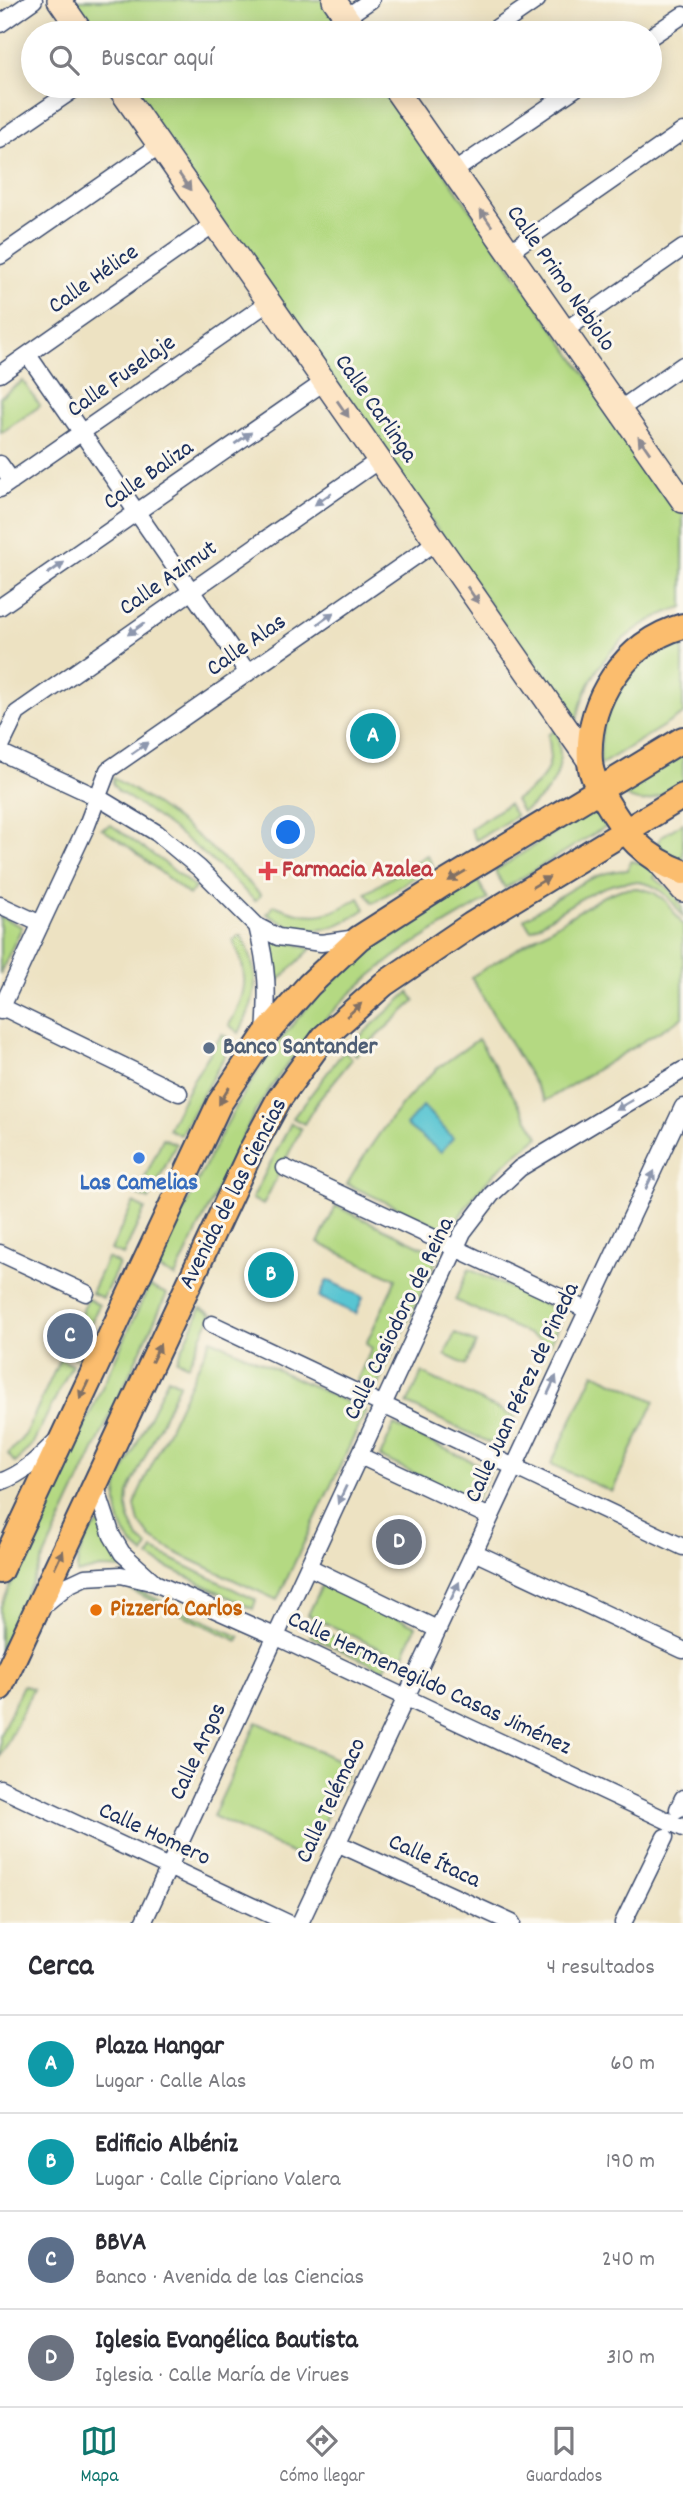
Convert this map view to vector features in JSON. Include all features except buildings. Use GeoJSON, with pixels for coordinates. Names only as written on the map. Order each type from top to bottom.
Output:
{"type":"FeatureCollection","features":[{"type":"Feature","properties":{"kind":"main road"},"geometry":{"type":"LineString","coordinates":[[683,626],[649,641],[613,676],[598,706],[590,762],[600,790],[624,832],[657,860],[683,872]]}},
{"type":"Feature","properties":{"kind":"main road","name":"Avenida de las Ciencias"},"geometry":{"type":"LineString","coordinates":[[0,1571],[219,1104],[265,1035],[309,985],[359,938],[404,908],[683,740]]}},
{"type":"Feature","properties":{"kind":"main road","name":"Avenida de las Ciencias"},"geometry":{"type":"LineString","coordinates":[[0,1688],[251,1151],[279,1099],[324,1037],[384,984],[437,947],[683,796]]}},
{"type":"Feature","properties":{"kind":"street"},"geometry":{"type":"LineString","coordinates":[[0,24],[34,0]]}},
{"type":"Feature","properties":{"kind":"street"},"geometry":{"type":"LineString","coordinates":[[59,0],[74,21]]}},
{"type":"Feature","properties":{"kind":"street"},"geometry":{"type":"LineString","coordinates":[[345,17],[371,0]]}},
{"type":"Feature","properties":{"kind":"street"},"geometry":{"type":"LineString","coordinates":[[506,21],[537,0]]}},
{"type":"Feature","properties":{"kind":"street"},"geometry":{"type":"LineString","coordinates":[[662,29],[683,15]]}},
{"type":"Feature","properties":{"kind":"street"},"geometry":{"type":"LineString","coordinates":[[0,140],[61,98]]}},
{"type":"Feature","properties":{"kind":"street","name":"Calle Carlinga"},"geometry":{"type":"LineString","coordinates":[[127,98],[590,762]]}},
{"type":"Feature","properties":{"kind":"street","name":"Calle Primo Nebiolo"},"geometry":{"type":"LineString","coordinates":[[408,98],[453,172],[619,410],[680,491]]}},
{"type":"Feature","properties":{"kind":"street"},"geometry":{"type":"LineString","coordinates":[[453,172],[561,98]]}},
{"type":"Feature","properties":{"kind":"street"},"geometry":{"type":"LineString","coordinates":[[509,252],[683,131]]}},
{"type":"Feature","properties":{"kind":"street"},"geometry":{"type":"LineString","coordinates":[[0,256],[160,145]]}},
{"type":"Feature","properties":{"kind":"street","name":"Calle Hélice"},"geometry":{"type":"LineString","coordinates":[[0,374],[214,224]]}},
{"type":"Feature","properties":{"kind":"street"},"geometry":{"type":"LineString","coordinates":[[564,331],[683,248]]}},
{"type":"Feature","properties":{"kind":"street","name":"Calle Fuselaje"},"geometry":{"type":"LineString","coordinates":[[6,485],[269,302]]}},
{"type":"Feature","properties":{"kind":"street"},"geometry":{"type":"LineString","coordinates":[[27,355],[248,673]]}},
{"type":"Feature","properties":{"kind":"street"},"geometry":{"type":"LineString","coordinates":[[619,410],[683,365]]}},
{"type":"Feature","properties":{"kind":"street","name":"Calle Baliza"},"geometry":{"type":"LineString","coordinates":[[0,607],[324,382]]}},
{"type":"Feature","properties":{"kind":"street","name":"Calle Azimut"},"geometry":{"type":"LineString","coordinates":[[0,750],[17,713],[379,460]]}},
{"type":"Feature","properties":{"kind":"street"},"geometry":{"type":"LineString","coordinates":[[0,464],[6,485]]}},
{"type":"Feature","properties":{"kind":"street","name":"Calle Alas"},"geometry":{"type":"LineString","coordinates":[[1,1009],[99,798],[108,770],[436,542]]}},
{"type":"Feature","properties":{"kind":"street"},"geometry":{"type":"LineString","coordinates":[[0,750],[99,798],[158,833],[199,868],[257,926],[278,937],[321,943],[359,938]]}},
{"type":"Feature","properties":{"kind":"street"},"geometry":{"type":"LineString","coordinates":[[657,860],[683,890]]}},
{"type":"Feature","properties":{"kind":"street"},"geometry":{"type":"LineString","coordinates":[[0,905],[41,924]]}},
{"type":"Feature","properties":{"kind":"street"},"geometry":{"type":"LineString","coordinates":[[257,926],[266,963],[268,991],[265,1035]]}},
{"type":"Feature","properties":{"kind":"street"},"geometry":{"type":"LineString","coordinates":[[1,1009],[179,1093]]}},
{"type":"Feature","properties":{"kind":"street","name":"Calle Casiodoro de Reina"},"geometry":{"type":"LineString","coordinates":[[277,1637],[463,1232],[492,1194],[520,1168],[683,1070]]}},
{"type":"Feature","properties":{"kind":"street","name":"Calle Juan Pérez de Pineda"},"geometry":{"type":"LineString","coordinates":[[405,1698],[587,1310],[678,1137],[683,1107]]}},
{"type":"Feature","properties":{"kind":"street"},"geometry":{"type":"LineString","coordinates":[[285,1168],[587,1310]]}},
{"type":"Feature","properties":{"kind":"street"},"geometry":{"type":"LineString","coordinates":[[0,1253],[86,1293]]}},
{"type":"Feature","properties":{"kind":"street"},"geometry":{"type":"LineString","coordinates":[[212,1324],[683,1547]]}},
{"type":"Feature","properties":{"kind":"street"},"geometry":{"type":"LineString","coordinates":[[0,1482],[15,1477],[31,1466],[65,1433]]}},
{"type":"Feature","properties":{"kind":"street"},"geometry":{"type":"LineString","coordinates":[[360,1456],[490,1517]]}},
{"type":"Feature","properties":{"kind":"street","name":"Calle Hermenegildo Casas Jiménez"},"geometry":{"type":"LineString","coordinates":[[95,1483],[112,1536],[122,1553],[155,1583]]}},
{"type":"Feature","properties":{"kind":"street"},"geometry":{"type":"LineString","coordinates":[[474,1552],[683,1650]]}},
{"type":"Feature","properties":{"kind":"street"},"geometry":{"type":"LineString","coordinates":[[309,1567],[437,1629]]}},
{"type":"Feature","properties":{"kind":"street","name":"Calle Hermenegildo Casas Jiménez"},"geometry":{"type":"LineString","coordinates":[[34,1613],[68,1585],[85,1577],[121,1575],[155,1583],[277,1637],[683,1828]]}},
{"type":"Feature","properties":{"kind":"street","name":"Calle Argos"},"geometry":{"type":"LineString","coordinates":[[143,1923],[277,1637]]}},
{"type":"Feature","properties":{"kind":"street","name":"Calle Telémaco"},"geometry":{"type":"LineString","coordinates":[[300,1923],[405,1698]]}},
{"type":"Feature","properties":{"kind":"street","name":"Calle Homero"},"geometry":{"type":"LineString","coordinates":[[0,1788],[288,1923]]}},
{"type":"Feature","properties":{"kind":"street"},"geometry":{"type":"LineString","coordinates":[[623,1923],[665,1837]]}},
{"type":"Feature","properties":{"kind":"street","name":"Calle Ítaca"},"geometry":{"type":"LineString","coordinates":[[338,1843],[512,1923]]}},
{"type":"Feature","properties":{"kind":"green space"},"geometry":{"type":"Polygon","coordinates":[[[69,0],[325,0],[340,21],[84,21],[69,0]]]}},
{"type":"Feature","properties":{"kind":"green space"},"geometry":{"type":"Polygon","coordinates":[[[136,98],[392,98],[683,514],[683,607],[643,625],[611,651],[589,685],[575,727],[136,98]]]}},
{"type":"Feature","properties":{"kind":"green space"},"geometry":{"type":"Polygon","coordinates":[[[23,381],[40,406],[1,433],[0,397],[23,381]]]}},
{"type":"Feature","properties":{"kind":"green space"},"geometry":{"type":"Polygon","coordinates":[[[683,634],[683,714],[600,765],[605,712],[614,688],[630,666],[641,657],[683,634]]]}},
{"type":"Feature","properties":{"kind":"green space"},"geometry":{"type":"Polygon","coordinates":[[[556,730],[560,756],[556,778],[543,796],[522,812],[515,800],[533,788],[545,775],[550,758],[548,735],[556,730]]]}},
{"type":"Feature","properties":{"kind":"green space"},"geometry":{"type":"Polygon","coordinates":[[[683,753],[683,781],[646,801],[630,799],[621,793],[621,790],[683,753]]]}},
{"type":"Feature","properties":{"kind":"green space"},"geometry":{"type":"Polygon","coordinates":[[[113,778],[191,831],[261,895],[255,901],[190,842],[118,791],[113,784],[113,778]]]}},
{"type":"Feature","properties":{"kind":"green space"},"geometry":{"type":"Polygon","coordinates":[[[508,804],[516,816],[476,840],[470,829],[508,804]]]}},
{"type":"Feature","properties":{"kind":"green space"},"geometry":{"type":"Polygon","coordinates":[[[598,804],[610,824],[505,888],[495,871],[598,804]]]}},
{"type":"Feature","properties":{"kind":"green space"},"geometry":{"type":"Polygon","coordinates":[[[683,823],[683,861],[654,848],[662,836],[683,823]]]}},
{"type":"Feature","properties":{"kind":"green space"},"geometry":{"type":"Polygon","coordinates":[[[111,825],[195,888],[189,895],[102,829],[111,825]]]}},
{"type":"Feature","properties":{"kind":"green space"},"geometry":{"type":"Polygon","coordinates":[[[427,855],[433,866],[373,903],[366,893],[427,855]]]}},
{"type":"Feature","properties":{"kind":"green space"},"geometry":{"type":"Polygon","coordinates":[[[630,861],[658,870],[654,878],[678,899],[683,917],[666,895],[650,885],[633,882],[597,890],[531,930],[524,919],[587,880],[614,871],[628,870],[630,861]]]}},
{"type":"Feature","properties":{"kind":"green space"},"geometry":{"type":"Polygon","coordinates":[[[478,881],[488,899],[416,942],[372,974],[334,1010],[300,1048],[255,1112],[175,1277],[157,1268],[232,1115],[253,1079],[303,1012],[350,965],[403,927],[478,881]]]}},
{"type":"Feature","properties":{"kind":"green space"},"geometry":{"type":"Polygon","coordinates":[[[638,888],[653,892],[666,901],[683,925],[683,1017],[545,1101],[471,977],[602,897],[622,889],[638,888]]]}},
{"type":"Feature","properties":{"kind":"green space"},"geometry":{"type":"Polygon","coordinates":[[[359,898],[365,909],[340,924],[317,930],[293,927],[267,914],[274,905],[297,913],[318,915],[337,910],[359,898]]]}},
{"type":"Feature","properties":{"kind":"green space"},"geometry":{"type":"Polygon","coordinates":[[[0,916],[22,927],[0,974],[0,916]]]}},
{"type":"Feature","properties":{"kind":"green space"},"geometry":{"type":"Polygon","coordinates":[[[262,933],[311,949],[274,985],[269,950],[262,933]]]}},
{"type":"Feature","properties":{"kind":"green space"},"geometry":{"type":"Polygon","coordinates":[[[241,935],[252,961],[255,984],[251,1007],[239,1033],[229,1025],[243,994],[244,974],[233,941],[241,935]]]}},
{"type":"Feature","properties":{"kind":"green space"},"geometry":{"type":"Polygon","coordinates":[[[409,992],[415,1001],[356,1055],[348,1047],[409,992]]]}},
{"type":"Feature","properties":{"kind":"green space"},"geometry":{"type":"Polygon","coordinates":[[[222,1034],[233,1041],[180,1135],[168,1129],[193,1080],[222,1034]]]}},
{"type":"Feature","properties":{"kind":"green space"},"geometry":{"type":"Polygon","coordinates":[[[478,1039],[539,1137],[489,1179],[450,1232],[347,1184],[366,1152],[411,1094],[438,1068],[478,1039]]]}},
{"type":"Feature","properties":{"kind":"green space"},"geometry":{"type":"Polygon","coordinates":[[[344,1051],[352,1059],[318,1101],[304,1124],[293,1118],[344,1051]]]}},
{"type":"Feature","properties":{"kind":"green space"},"geometry":{"type":"Polygon","coordinates":[[[291,1123],[301,1129],[263,1205],[252,1199],[291,1123]]]}},
{"type":"Feature","properties":{"kind":"green space"},"geometry":{"type":"Polygon","coordinates":[[[163,1138],[176,1144],[149,1200],[137,1195],[163,1138]]]}},
{"type":"Feature","properties":{"kind":"green space"},"geometry":{"type":"Polygon","coordinates":[[[133,1203],[145,1209],[123,1255],[111,1250],[133,1203]]]}},
{"type":"Feature","properties":{"kind":"green space"},"geometry":{"type":"Polygon","coordinates":[[[336,1206],[439,1255],[376,1389],[357,1380],[372,1348],[366,1344],[396,1279],[318,1243],[336,1206]]]}},
{"type":"Feature","properties":{"kind":"green space"},"geometry":{"type":"Polygon","coordinates":[[[107,1258],[119,1264],[103,1298],[91,1293],[107,1258]]]}},
{"type":"Feature","properties":{"kind":"green space"},"geometry":{"type":"Polygon","coordinates":[[[469,1269],[564,1313],[550,1344],[455,1300],[469,1269]]]}},
{"type":"Feature","properties":{"kind":"green space"},"geometry":{"type":"Polygon","coordinates":[[[149,1286],[167,1294],[0,1651],[0,1608],[149,1286]]]}},
{"type":"Feature","properties":{"kind":"green space"},"geometry":{"type":"Polygon","coordinates":[[[88,1299],[99,1305],[75,1358],[63,1352],[88,1299]]]}},
{"type":"Feature","properties":{"kind":"green space"},"geometry":{"type":"Polygon","coordinates":[[[201,1308],[212,1314],[188,1365],[177,1360],[201,1308]]]}},
{"type":"Feature","properties":{"kind":"green space"},"geometry":{"type":"Polygon","coordinates":[[[455,1333],[476,1343],[466,1365],[445,1355],[455,1333]]]}},
{"type":"Feature","properties":{"kind":"green space"},"geometry":{"type":"Polygon","coordinates":[[[211,1339],[366,1411],[277,1600],[181,1555],[151,1538],[139,1522],[135,1506],[138,1494],[211,1339]]]}},
{"type":"Feature","properties":{"kind":"green space"},"geometry":{"type":"Polygon","coordinates":[[[60,1359],[72,1365],[33,1443],[15,1463],[8,1454],[25,1435],[60,1359]]]}},
{"type":"Feature","properties":{"kind":"green space"},"geometry":{"type":"Polygon","coordinates":[[[422,1373],[515,1417],[501,1448],[407,1404],[422,1373]]]}},
{"type":"Feature","properties":{"kind":"green space"},"geometry":{"type":"Polygon","coordinates":[[[594,1373],[655,1401],[612,1492],[551,1464],[594,1373]]]}},
{"type":"Feature","properties":{"kind":"green space"},"geometry":{"type":"Polygon","coordinates":[[[168,1378],[179,1384],[128,1493],[129,1519],[139,1539],[148,1546],[144,1554],[129,1539],[120,1522],[117,1491],[119,1481],[168,1378]]]}},
{"type":"Feature","properties":{"kind":"green space"},"geometry":{"type":"Polygon","coordinates":[[[394,1425],[490,1470],[475,1502],[380,1457],[394,1425]]]}},
{"type":"Feature","properties":{"kind":"green space"},"geometry":{"type":"Polygon","coordinates":[[[101,1523],[129,1569],[100,1568],[77,1574],[83,1545],[101,1523]]]}},
{"type":"Feature","properties":{"kind":"green space"},"geometry":{"type":"Polygon","coordinates":[[[153,1550],[256,1600],[253,1609],[159,1563],[149,1557],[153,1550]]]}},
{"type":"Feature","properties":{"kind":"green space"},"geometry":{"type":"Polygon","coordinates":[[[323,1583],[416,1626],[402,1659],[308,1615],[323,1583]]]}},
{"type":"Feature","properties":{"kind":"green space"},"geometry":{"type":"Polygon","coordinates":[[[133,1588],[240,1637],[238,1641],[132,1591],[133,1588]]]}},
{"type":"Feature","properties":{"kind":"green space"},"geometry":{"type":"Polygon","coordinates":[[[314,1627],[388,1662],[384,1670],[310,1636],[314,1627]]]}},
{"type":"Feature","properties":{"kind":"green space"},"geometry":{"type":"Polygon","coordinates":[[[23,1685],[33,1689],[0,1758],[0,1735],[23,1685]]]}},
{"type":"Feature","properties":{"kind":"green space"},"geometry":{"type":"Polygon","coordinates":[[[257,1722],[350,1766],[306,1860],[213,1816],[257,1722]]]}},
{"type":"Feature","properties":{"kind":"water"},"geometry":{"type":"Polygon","coordinates":[[[423,1106],[453,1138],[441,1152],[406,1125],[423,1106]]]}},
{"type":"Feature","properties":{"kind":"water"},"geometry":{"type":"Polygon","coordinates":[[[327,1280],[363,1297],[356,1314],[319,1297],[327,1280]]]}},
{"type":"Feature","properties":{"kind":"place","name":"Plaza Hangar"},"geometry":{"type":"Point","coordinates":[373,736]}},
{"type":"Feature","properties":{"kind":"place","name":"Farmacia Azalea"},"geometry":{"type":"Point","coordinates":[268,871]}},
{"type":"Feature","properties":{"kind":"place","name":"Banco Santander"},"geometry":{"type":"Point","coordinates":[209,1048]}},
{"type":"Feature","properties":{"kind":"place","name":"Las Camelias"},"geometry":{"type":"Point","coordinates":[139,1158]}},
{"type":"Feature","properties":{"kind":"place","name":"Edificio Albéniz"},"geometry":{"type":"Point","coordinates":[271,1275]}},
{"type":"Feature","properties":{"kind":"place","name":"BBVA"},"geometry":{"type":"Point","coordinates":[70,1336]}},
{"type":"Feature","properties":{"kind":"place","name":"Iglesia Evangélica Bautista"},"geometry":{"type":"Point","coordinates":[399,1542]}},
{"type":"Feature","properties":{"kind":"place","name":"Pizzería Carlos"},"geometry":{"type":"Point","coordinates":[96,1610]}}]}
